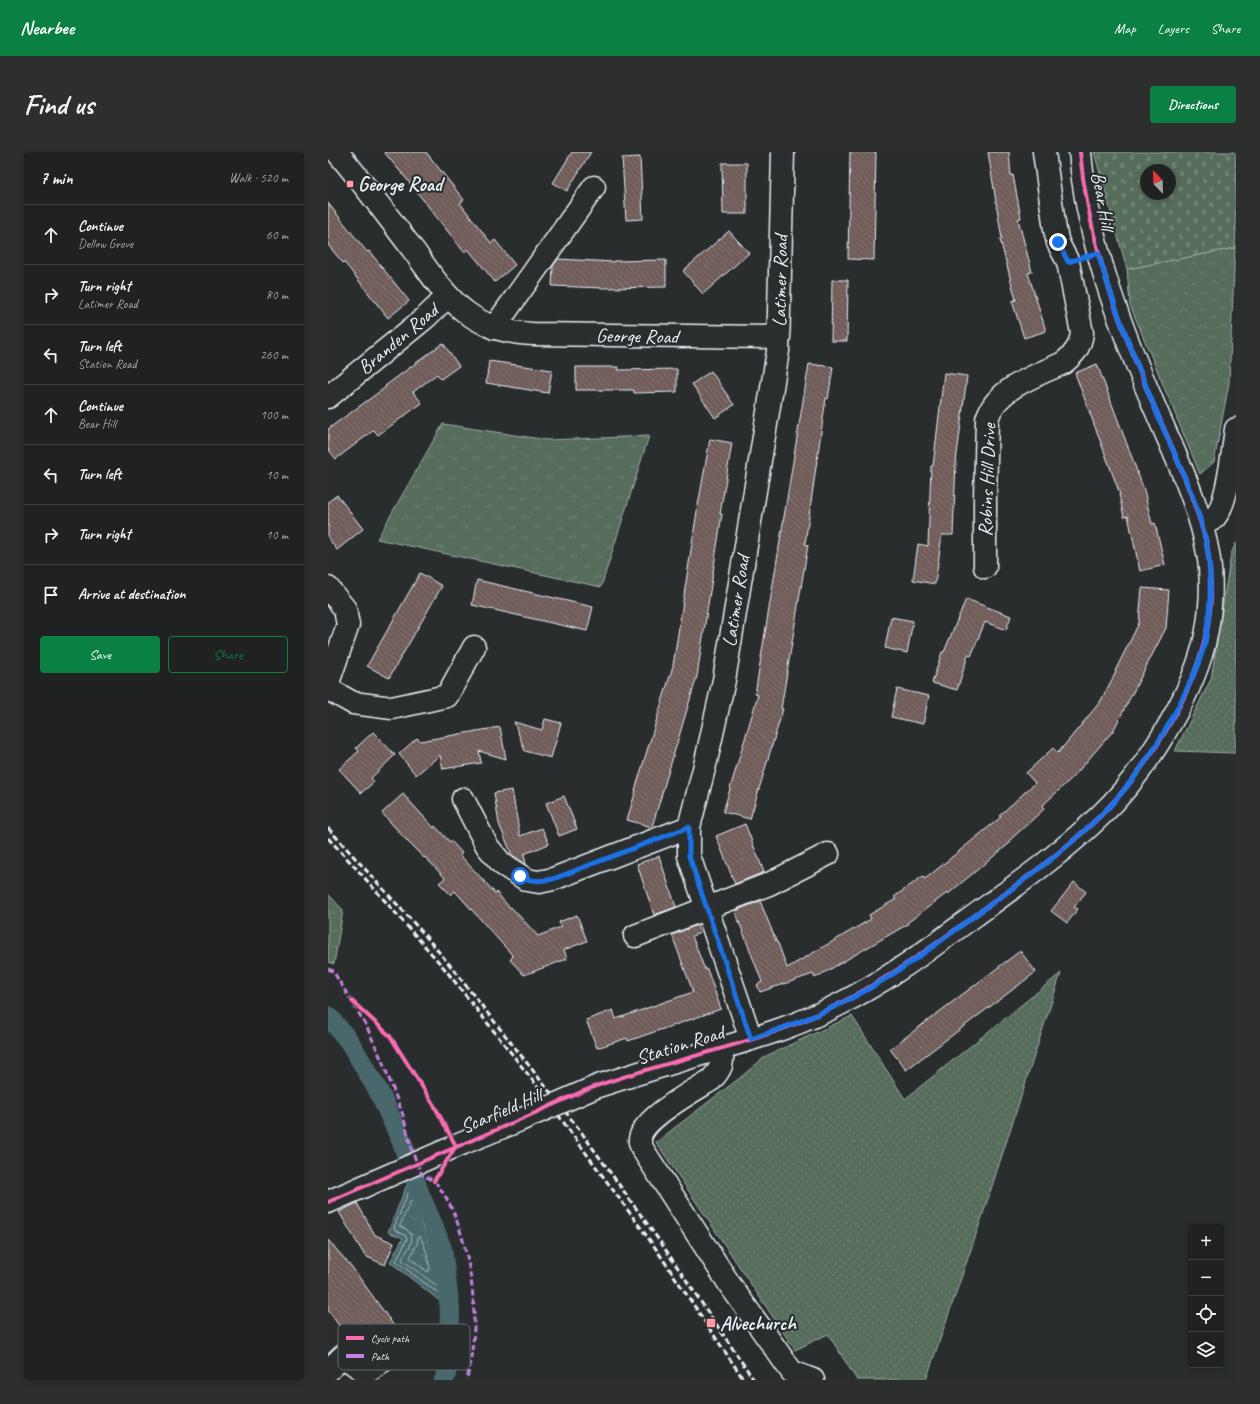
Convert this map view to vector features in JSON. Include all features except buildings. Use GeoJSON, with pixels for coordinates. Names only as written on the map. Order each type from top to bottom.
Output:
{"type":"FeatureCollection","features":[{"type":"Feature","properties":{"kind":"street","name":"Latimer Road"},"geometry":{"type":"LineString","coordinates":[[751,1039],[689,856],[689,827],[706,761],[724,680],[778,351],[783,152]]}},
{"type":"Feature","properties":{"kind":"street","name":"Robins Hill Drive"},"geometry":{"type":"LineString","coordinates":[[985,567],[987,419],[989,412],[997,400],[1009,390],[1063,363],[1077,351],[1081,342],[1082,332],[1068,262],[1058,242],[1055,230],[1044,152]]}},
{"type":"Feature","properties":{"kind":"street","name":"Bear Hill"},"geometry":{"type":"LineString","coordinates":[[1080,152],[1086,198],[1098,253],[1109,289],[1127,339],[1184,476],[1202,524]]}},
{"type":"Feature","properties":{"kind":"street","name":"George Road"},"geometry":{"type":"LineString","coordinates":[[348,156],[448,296],[467,313],[494,328],[502,331],[533,334],[779,338]]}},
{"type":"Feature","properties":{"kind":"street"},"geometry":{"type":"LineString","coordinates":[[494,328],[594,186]]}},
{"type":"Feature","properties":{"kind":"street"},"geometry":{"type":"LineString","coordinates":[[1068,262],[1098,253]]}},
{"type":"Feature","properties":{"kind":"street","name":"Branden Road"},"geometry":{"type":"LineString","coordinates":[[328,397],[425,318],[448,296]]}},
{"type":"Feature","properties":{"kind":"street"},"geometry":{"type":"LineString","coordinates":[[1202,524],[1213,519],[1222,505],[1228,483],[1236,429]]}},
{"type":"Feature","properties":{"kind":"street","name":"Station Road"},"geometry":{"type":"LineString","coordinates":[[598,1086],[751,1039],[807,1019],[837,1006],[888,977],[992,903],[1047,862],[1103,814],[1124,790],[1162,738],[1192,680],[1204,645],[1210,607],[1209,558],[1202,524]]}},
{"type":"Feature","properties":{"kind":"street"},"geometry":{"type":"LineString","coordinates":[[328,588],[345,609],[348,625],[328,683]]}},
{"type":"Feature","properties":{"kind":"street"},"geometry":{"type":"LineString","coordinates":[[328,689],[353,703],[392,708],[447,696],[474,647]]}},
{"type":"Feature","properties":{"kind":"street"},"geometry":{"type":"LineString","coordinates":[[463,799],[486,846],[502,864],[527,880],[539,882],[553,879],[689,827]]}},
{"type":"Feature","properties":{"kind":"street"},"geometry":{"type":"LineString","coordinates":[[635,936],[769,884],[828,854]]}},
{"type":"Feature","properties":{"kind":"street"},"geometry":{"type":"LineString","coordinates":[[722,1048],[722,1066],[715,1076],[666,1108],[644,1128],[640,1141],[643,1150],[730,1285],[792,1372],[813,1380]]}},
{"type":"Feature","properties":{"kind":"street","name":"Scarfield Hill"},"geometry":{"type":"LineString","coordinates":[[328,1202],[598,1086]]}},
{"type":"Feature","properties":{"kind":"street"},"geometry":{"type":"LineString","coordinates":[[328,1371],[338,1361]]}},
{"type":"Feature","properties":{"kind":"street"},"geometry":{"type":"LineString","coordinates":[[362,1370],[366,1373],[370,1370]]}},
{"type":"Feature","properties":{"kind":"green space"},"geometry":{"type":"Polygon","coordinates":[[[1094,152],[1236,152],[1235,248],[1127,269],[1094,152]]]}},
{"type":"Feature","properties":{"kind":"green space"},"geometry":{"type":"Polygon","coordinates":[[[1235,248],[1229,383],[1214,462],[1200,474],[1130,305],[1127,269],[1235,248]]]}},
{"type":"Feature","properties":{"kind":"green space"},"geometry":{"type":"Polygon","coordinates":[[[443,424],[547,440],[649,436],[601,587],[377,539],[443,424]]]}},
{"type":"Feature","properties":{"kind":"green space"},"geometry":{"type":"Polygon","coordinates":[[[1236,543],[1236,753],[1175,751],[1211,679],[1231,554],[1236,543]]]}},
{"type":"Feature","properties":{"kind":"green space"},"geometry":{"type":"Polygon","coordinates":[[[328,894],[343,910],[334,964],[328,962],[328,894]]]}},
{"type":"Feature","properties":{"kind":"green space"},"geometry":{"type":"Polygon","coordinates":[[[1061,973],[980,1223],[926,1380],[857,1380],[828,1334],[795,1350],[656,1142],[766,1056],[852,1016],[905,1099],[1061,973]]]}},
{"type":"Feature","properties":{"kind":"water"},"geometry":{"type":"Polygon","coordinates":[[[412,1172],[442,1249],[450,1309],[390,1262],[403,1238],[388,1232],[412,1172]]]}},
{"type":"Feature","properties":{"kind":"waterway"},"geometry":{"type":"LineString","coordinates":[[328,1016],[349,1041],[379,1092],[402,1142],[420,1195],[442,1249],[450,1309],[450,1324]]}},
{"type":"Feature","properties":{"kind":"waterway"},"geometry":{"type":"LineString","coordinates":[[444,1380],[446,1370]]}},
{"type":"Feature","properties":{"kind":"railway"},"geometry":{"type":"LineString","coordinates":[[328,828],[449,964],[579,1129],[661,1243],[754,1380]]}},
{"type":"Feature","properties":{"kind":"railway"},"geometry":{"type":"LineString","coordinates":[[328,838],[444,968],[534,1082],[654,1246],[744,1380]]}},
{"type":"Feature","properties":{"kind":"marked path"},"geometry":{"type":"LineString","coordinates":[[328,969],[333,971],[366,1025],[383,1063],[403,1115],[412,1151],[422,1175],[435,1182],[445,1195],[460,1230],[469,1270],[474,1308],[473,1339],[470,1363]]}},
{"type":"Feature","properties":{"kind":"marked path"},"geometry":{"type":"LineString","coordinates":[[467,1380],[469,1370]]}},
{"type":"Feature","properties":{"kind":"cycle path"},"geometry":{"type":"LineString","coordinates":[[328,1202],[599,1085],[786,1028],[855,996],[896,971],[935,944],[1025,879],[1058,853],[1105,811],[1141,768],[1158,744],[1173,718],[1187,691],[1198,664],[1211,603],[1209,561],[1204,535],[1190,492],[1140,374],[1107,281],[1090,217],[1080,152]]}},
{"type":"Feature","properties":{"kind":"cycle path"},"geometry":{"type":"LineString","coordinates":[[352,1001],[390,1036],[435,1107],[456,1146],[434,1181]]}},
{"type":"Feature","properties":{"kind":"place","name":"George Road"},"geometry":{"type":"Point","coordinates":[350,184]}},
{"type":"Feature","properties":{"kind":"place","name":"Alvechurch"},"geometry":{"type":"Point","coordinates":[711,1323]}},
{"type":"Feature","properties":{"kind":"route"},"geometry":{"type":"LineString","coordinates":[[520,876],[527,880],[539,882],[553,879],[689,827],[689,856],[751,1039],[807,1019],[837,1006],[888,977],[917,958],[1073,841],[1103,814],[1124,790],[1162,738],[1192,680],[1204,645],[1210,607],[1209,558],[1202,524],[1184,476],[1127,339],[1098,253],[1068,262],[1058,242]]}}]}
